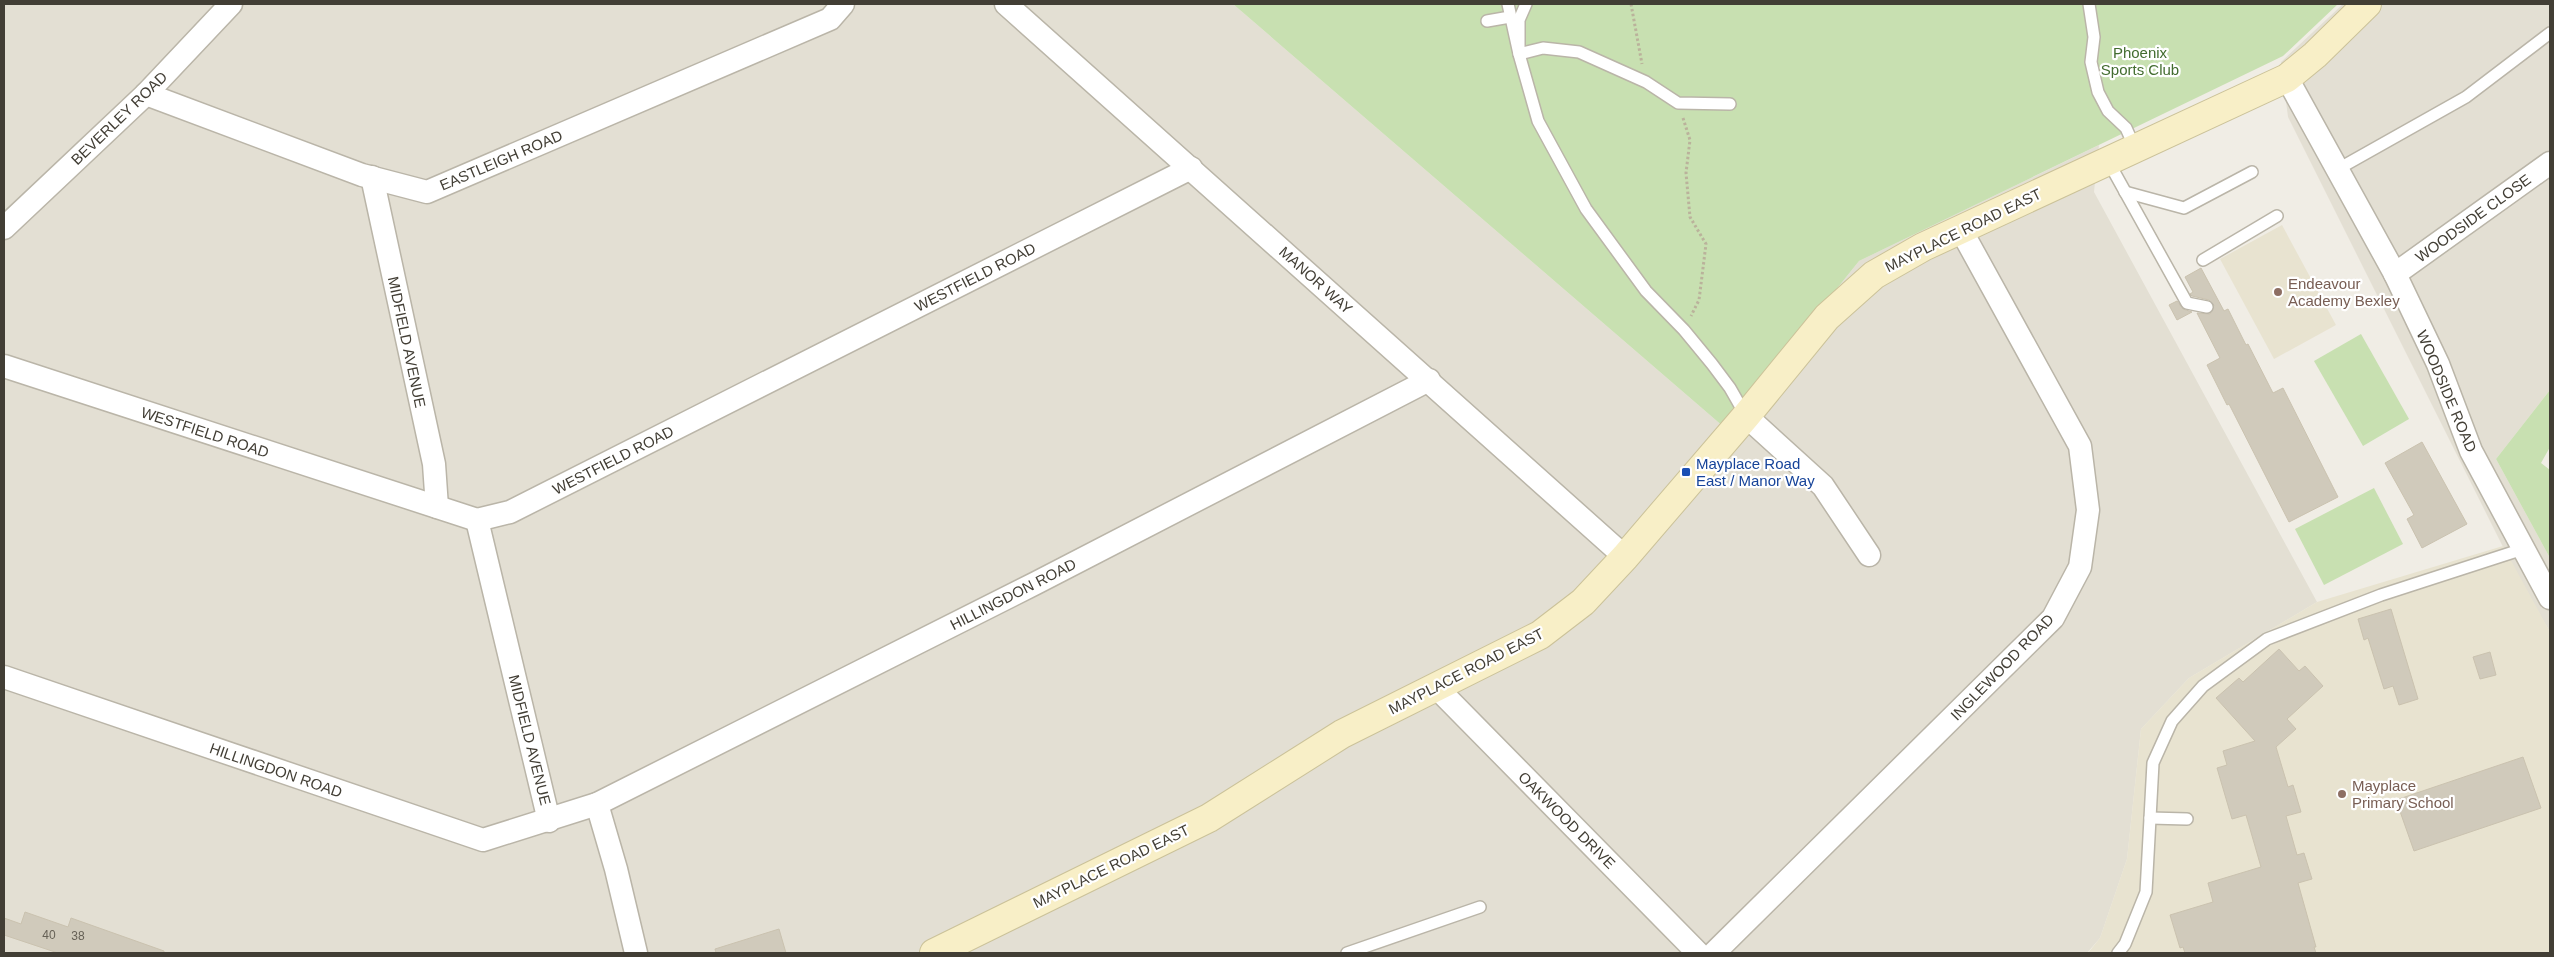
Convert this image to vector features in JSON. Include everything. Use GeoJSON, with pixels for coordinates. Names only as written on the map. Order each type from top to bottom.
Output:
{"type":"FeatureCollection","features":[{"type":"Feature","properties":{"kind":"street","name":"BEVERLEY ROAD"},"geometry":{"type":"LineString","coordinates":[[4,228],[146,94],[230,4]]}},
{"type":"Feature","properties":{"kind":"street","name":"EASTLEIGH ROAD"},"geometry":{"type":"LineString","coordinates":[[146,94],[372,177],[427,192],[830,19],[843,4]]}},
{"type":"Feature","properties":{"kind":"street","name":"MANOR WAY"},"geometry":{"type":"LineString","coordinates":[[1006,4],[1625,557]]}},
{"type":"Feature","properties":{"kind":"street","name":"MAYPLACE ROAD EAST"},"geometry":{"type":"LineString","coordinates":[[934,953],[1209,818],[1342,734],[1540,635],[1583,602],[1625,557],[1746,416],[1827,316],[1874,275],[1923,247],[2287,78],[2315,55],[2367,4]]}},
{"type":"Feature","properties":{"kind":"street","name":"WOODSIDE ROAD"},"geometry":{"type":"LineString","coordinates":[[2287,78],[2395,274],[2438,364],[2471,451],[2550,598]]}},
{"type":"Feature","properties":{"kind":"street","name":"WOODSIDE CLOSE"},"geometry":{"type":"LineString","coordinates":[[2395,274],[2550,163]]}},
{"type":"Feature","properties":{"kind":"street","name":"WESTFIELD ROAD"},"geometry":{"type":"LineString","coordinates":[[4,366],[476,520],[510,512],[1191,168]]}},
{"type":"Feature","properties":{"kind":"street","name":"MIDFIELD AVENUE"},"geometry":{"type":"LineString","coordinates":[[372,177],[434,464],[436,507]]}},
{"type":"Feature","properties":{"kind":"street","name":"INGLEWOOD ROAD"},"geometry":{"type":"LineString","coordinates":[[1714,953],[2053,618],[2080,567],[2088,510],[2080,446],[1961,230]]}},
{"type":"Feature","properties":{"kind":"street","name":"HILLINGDON ROAD"},"geometry":{"type":"LineString","coordinates":[[596,804],[1036,583],[1429,380]]}},
{"type":"Feature","properties":{"kind":"street"},"geometry":{"type":"LineString","coordinates":[[1746,416],[1823,486],[1869,555]]}},
{"type":"Feature","properties":{"kind":"street","name":"MIDFIELD AVENUE"},"geometry":{"type":"LineString","coordinates":[[476,520],[549,821],[596,804]]}},
{"type":"Feature","properties":{"kind":"street","name":"HILLINGDON ROAD"},"geometry":{"type":"LineString","coordinates":[[4,677],[483,840],[549,821]]}},
{"type":"Feature","properties":{"kind":"street","name":"OAKWOOD DRIVE"},"geometry":{"type":"LineString","coordinates":[[1436,688],[1698,953]]}},
{"type":"Feature","properties":{"kind":"street"},"geometry":{"type":"LineString","coordinates":[[596,804],[616,869],[636,953]]}},
{"type":"Feature","properties":{"kind":"lane"},"geometry":{"type":"LineString","coordinates":[[1508,4],[1518,54],[1538,120],[1586,209],[1646,291],[1684,330],[1730,388],[1746,416]]}},
{"type":"Feature","properties":{"kind":"lane"},"geometry":{"type":"LineString","coordinates":[[1518,54],[1519,20],[1526,4]]}},
{"type":"Feature","properties":{"kind":"lane"},"geometry":{"type":"LineString","coordinates":[[2089,4],[2094,36],[2091,62],[2098,92],[2108,111],[2126,128],[2135,148]]}},
{"type":"Feature","properties":{"kind":"lane"},"geometry":{"type":"LineString","coordinates":[[1487,21],[1510,17]]}},
{"type":"Feature","properties":{"kind":"lane"},"geometry":{"type":"LineString","coordinates":[[2338,169],[2466,97],[2550,33]]}},
{"type":"Feature","properties":{"kind":"lane"},"geometry":{"type":"LineString","coordinates":[[1518,54],[1543,48],[1578,52],[1646,82],[1678,103],[1730,104]]}},
{"type":"Feature","properties":{"kind":"lane"},"geometry":{"type":"LineString","coordinates":[[2108,160],[2187,303],[2207,306]]}},
{"type":"Feature","properties":{"kind":"lane"},"geometry":{"type":"LineString","coordinates":[[2125,192],[2184,208],[2252,172]]}},
{"type":"Feature","properties":{"kind":"lane"},"geometry":{"type":"LineString","coordinates":[[2203,260],[2277,216]]}},
{"type":"Feature","properties":{"kind":"lane"},"geometry":{"type":"LineString","coordinates":[[2118,953],[2125,944],[2146,892],[2153,763],[2172,721],[2203,686],[2266,639],[2381,596],[2523,550]]}},
{"type":"Feature","properties":{"kind":"lane"},"geometry":{"type":"LineString","coordinates":[[2150,818],[2187,819]]}},
{"type":"Feature","properties":{"kind":"lane"},"geometry":{"type":"LineString","coordinates":[[1348,953],[1480,907]]}},
{"type":"Feature","properties":{"kind":"path"},"geometry":{"type":"LineString","coordinates":[[1632,4],[1646,82]]}},
{"type":"Feature","properties":{"kind":"path"},"geometry":{"type":"LineString","coordinates":[[1678,103],[1690,140],[1686,173],[1690,217],[1706,244],[1700,300],[1684,330]]}},
{"type":"Feature","properties":{"kind":"shaded area"},"geometry":{"type":"Polygon","coordinates":[[[4,4],[1233,4],[1725,428],[1859,261],[2099,145],[2094,192],[2317,602],[2189,678],[2141,729],[2127,859],[2100,938],[2087,953],[4,953],[4,4]]]}},
{"type":"Feature","properties":{"kind":"shaded area"},"geometry":{"type":"Polygon","coordinates":[[[2343,4],[2550,4],[2550,390],[2496,459],[2550,558],[2550,632],[2519,579],[2288,117],[2281,62],[2343,4]]]}},
{"type":"Feature","properties":{"kind":"shaded area","name":"Endeavour Academy Bexley"},"geometry":{"type":"Polygon","coordinates":[[[2282,225],[2336,325],[2274,359],[2220,259],[2282,225]]]}},
{"type":"Feature","properties":{"kind":"shaded area","name":"Mayplace Primary School"},"geometry":{"type":"Polygon","coordinates":[[[2503,546],[2550,632],[2550,953],[2088,953],[2100,938],[2127,859],[2141,729],[2189,678],[2317,602],[2503,546]]]}},
{"type":"Feature","properties":{"kind":"green space","name":"Phoenix Sports Club"},"geometry":{"type":"Polygon","coordinates":[[[1233,4],[2338,4],[2283,56],[1859,261],[1725,428],[1233,4]]]}},
{"type":"Feature","properties":{"kind":"green space"},"geometry":{"type":"Polygon","coordinates":[[[2361,334],[2409,419],[2363,446],[2314,361],[2361,334]]]}},
{"type":"Feature","properties":{"kind":"green space"},"geometry":{"type":"Polygon","coordinates":[[[2550,390],[2550,447],[2541,463],[2550,470],[2550,558],[2496,459],[2550,390]]]}},
{"type":"Feature","properties":{"kind":"green space"},"geometry":{"type":"Polygon","coordinates":[[[2374,488],[2403,544],[2324,585],[2295,529],[2374,488]]]}},
{"type":"Feature","properties":{"kind":"building"},"geometry":{"type":"Polygon","coordinates":[[[2201,268],[2224,311],[2228,309],[2273,393],[2283,388],[2338,497],[2289,522],[2207,365],[2220,358],[2197,313],[2210,314],[2214,305],[2209,300],[2192,296],[2190,294],[2193,292],[2185,277],[2201,268]]]}},
{"type":"Feature","properties":{"kind":"building"},"geometry":{"type":"Polygon","coordinates":[[[2177,301],[2183,309],[2192,312],[2177,320],[2169,305],[2177,301]]]}},
{"type":"Feature","properties":{"kind":"building"},"geometry":{"type":"Polygon","coordinates":[[[2422,442],[2467,524],[2422,548],[2407,519],[2414,515],[2385,463],[2422,442]]]}},
{"type":"Feature","properties":{"kind":"building"},"geometry":{"type":"Polygon","coordinates":[[[2391,609],[2418,699],[2399,705],[2393,686],[2384,689],[2368,638],[2364,640],[2358,619],[2391,609]]]}},
{"type":"Feature","properties":{"kind":"building"},"geometry":{"type":"Polygon","coordinates":[[[2279,649],[2299,671],[2305,666],[2323,686],[2287,719],[2296,729],[2276,747],[2288,787],[2293,785],[2301,812],[2286,816],[2297,855],[2304,853],[2312,879],[2298,883],[2316,953],[2185,953],[2183,947],[2180,948],[2170,915],[2213,902],[2208,883],[2261,867],[2246,815],[2232,819],[2217,768],[2227,765],[2223,751],[2255,741],[2216,698],[2239,678],[2243,682],[2279,649]]]}},
{"type":"Feature","properties":{"kind":"building"},"geometry":{"type":"Polygon","coordinates":[[[2490,652],[2496,675],[2480,679],[2473,657],[2490,652]]]}},
{"type":"Feature","properties":{"kind":"building"},"geometry":{"type":"Polygon","coordinates":[[[2523,757],[2541,808],[2414,851],[2396,800],[2523,757]]]}},
{"type":"Feature","properties":{"kind":"building"},"geometry":{"type":"Polygon","coordinates":[[[25,912],[68,927],[71,918],[164,951],[164,953],[58,953],[4,935],[4,918],[21,924],[25,912]]]}},
{"type":"Feature","properties":{"kind":"building"},"geometry":{"type":"Polygon","coordinates":[[[779,929],[786,953],[716,953],[715,949],[779,929]]]}},
{"type":"Feature","properties":{"kind":"place","name":"Endeavour Academy Bexley"},"geometry":{"type":"Point","coordinates":[2278,292]}},
{"type":"Feature","properties":{"kind":"place","name":"Mayplace Road East / Manor Way"},"geometry":{"type":"Point","coordinates":[1686,472]}},
{"type":"Feature","properties":{"kind":"place","name":"Mayplace Primary School"},"geometry":{"type":"Point","coordinates":[2342,794]}}]}
